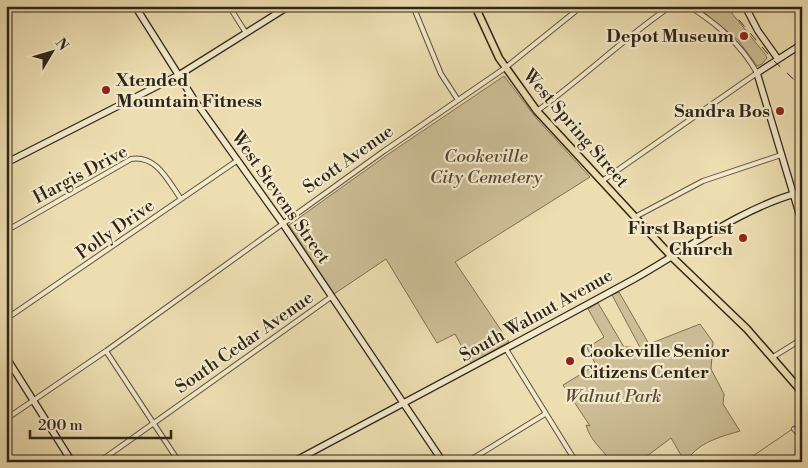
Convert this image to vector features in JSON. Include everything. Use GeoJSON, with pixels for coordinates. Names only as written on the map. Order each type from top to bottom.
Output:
{"type":"FeatureCollection","features":[{"type":"Feature","properties":{"kind":"main road","name":"West Spring Street"},"geometry":{"type":"LineString","coordinates":[[475,6],[506,68],[537,112],[672,257],[736,317],[802,392]]}},
{"type":"Feature","properties":{"kind":"street","name":"West Stevens Street"},"geometry":{"type":"LineString","coordinates":[[135,6],[178,75],[283,224],[442,460]]}},
{"type":"Feature","properties":{"kind":"street"},"geometry":{"type":"LineString","coordinates":[[229,6],[246,33]]}},
{"type":"Feature","properties":{"kind":"street"},"geometry":{"type":"LineString","coordinates":[[6,163],[178,75],[290,6]]}},
{"type":"Feature","properties":{"kind":"street"},"geometry":{"type":"LineString","coordinates":[[413,6],[441,74],[458,100]]}},
{"type":"Feature","properties":{"kind":"street","name":"Scott Avenue"},"geometry":{"type":"LineString","coordinates":[[6,419],[106,351],[458,100],[506,68],[582,6]]}},
{"type":"Feature","properties":{"kind":"street"},"geometry":{"type":"LineString","coordinates":[[537,112],[638,30],[671,6]]}},
{"type":"Feature","properties":{"kind":"street"},"geometry":{"type":"LineString","coordinates":[[689,6],[714,23],[740,47],[757,73],[802,223]]}},
{"type":"Feature","properties":{"kind":"street"},"geometry":{"type":"LineString","coordinates":[[745,6],[768,46],[778,59]]}},
{"type":"Feature","properties":{"kind":"street"},"geometry":{"type":"LineString","coordinates":[[602,181],[722,96],[802,44]]}},
{"type":"Feature","properties":{"kind":"street"},"geometry":{"type":"LineString","coordinates":[[765,67],[770,57],[768,46]]}},
{"type":"Feature","properties":{"kind":"street"},"geometry":{"type":"LineString","coordinates":[[635,216],[703,181],[781,155]]}},
{"type":"Feature","properties":{"kind":"street","name":"Hargis Drive"},"geometry":{"type":"LineString","coordinates":[[6,230],[131,159],[139,158],[154,164],[182,199]]}},
{"type":"Feature","properties":{"kind":"street","name":"Polly Drive"},"geometry":{"type":"LineString","coordinates":[[6,319],[238,160]]}},
{"type":"Feature","properties":{"kind":"street","name":"South Walnut Avenue"},"geometry":{"type":"LineString","coordinates":[[292,462],[506,349],[726,225],[793,194],[802,192]]}},
{"type":"Feature","properties":{"kind":"street","name":"South Cedar Avenue"},"geometry":{"type":"LineString","coordinates":[[99,462],[331,297]]}},
{"type":"Feature","properties":{"kind":"street"},"geometry":{"type":"LineString","coordinates":[[773,357],[802,339]]}},
{"type":"Feature","properties":{"kind":"street"},"geometry":{"type":"LineString","coordinates":[[506,349],[576,462]]}},
{"type":"Feature","properties":{"kind":"street"},"geometry":{"type":"LineString","coordinates":[[106,351],[179,462]]}},
{"type":"Feature","properties":{"kind":"street"},"geometry":{"type":"LineString","coordinates":[[6,357],[72,462]]}},
{"type":"Feature","properties":{"kind":"street"},"geometry":{"type":"LineString","coordinates":[[467,462],[545,414]]}},
{"type":"Feature","properties":{"kind":"street"},"geometry":{"type":"LineString","coordinates":[[794,429],[802,437]]}},
{"type":"Feature","properties":{"kind":"street"},"geometry":{"type":"LineString","coordinates":[[434,462],[442,460]]}},
{"type":"Feature","properties":{"kind":"green space"},"geometry":{"type":"Polygon","coordinates":[[[696,6],[726,6],[767,58],[762,64],[757,66],[738,40],[696,6]]]}},
{"type":"Feature","properties":{"kind":"green space","name":"Cookeville City Cemetery"},"geometry":{"type":"Polygon","coordinates":[[[504,76],[537,119],[590,177],[455,262],[509,342],[471,363],[455,334],[437,343],[386,259],[334,294],[289,225],[387,155],[504,76]]]}},
{"type":"Feature","properties":{"kind":"green space","name":"Walnut Park"},"geometry":{"type":"Polygon","coordinates":[[[619,292],[649,344],[700,324],[713,342],[711,369],[724,394],[723,404],[740,431],[701,446],[691,455],[693,462],[685,462],[671,438],[639,462],[611,462],[593,440],[586,425],[590,426],[563,385],[596,365],[587,348],[604,337],[588,309],[598,303],[624,347],[631,347],[638,355],[643,353],[612,295],[619,292]]]}},
{"type":"Feature","properties":{"kind":"waterway"},"geometry":{"type":"LineString","coordinates":[[796,426],[802,422]]}},
{"type":"Feature","properties":{"kind":"waterway"},"geometry":{"type":"LineString","coordinates":[[744,462],[791,430]]}},
{"type":"Feature","properties":{"kind":"railway"},"geometry":{"type":"LineString","coordinates":[[727,6],[774,61],[802,87]]}},
{"type":"Feature","properties":{"kind":"place","name":"Depot Museum"},"geometry":{"type":"Point","coordinates":[744,36]}},
{"type":"Feature","properties":{"kind":"place","name":"Xtended Mountain Fitness"},"geometry":{"type":"Point","coordinates":[106,90]}},
{"type":"Feature","properties":{"kind":"place","name":"Sandra Bos"},"geometry":{"type":"Point","coordinates":[780,111]}},
{"type":"Feature","properties":{"kind":"place","name":"First Baptist Church"},"geometry":{"type":"Point","coordinates":[743,238]}},
{"type":"Feature","properties":{"kind":"place","name":"Cookeville Senior Citizens Center"},"geometry":{"type":"Point","coordinates":[570,361]}}]}
